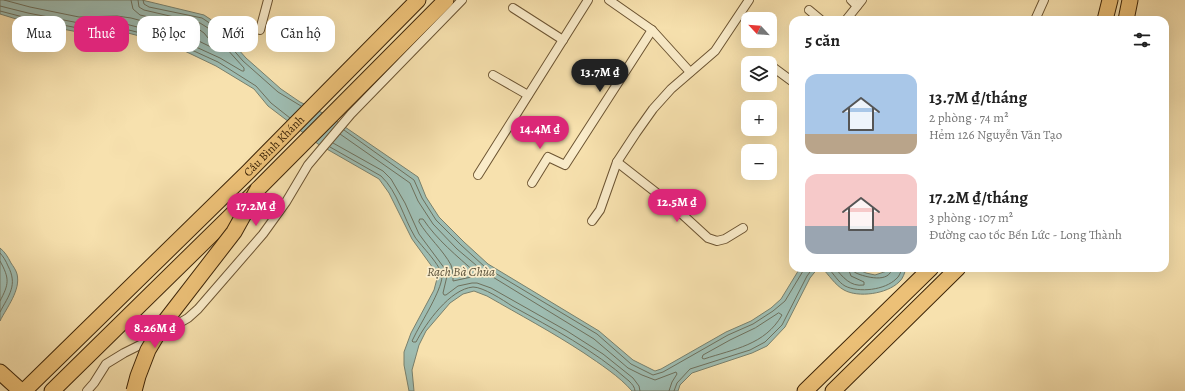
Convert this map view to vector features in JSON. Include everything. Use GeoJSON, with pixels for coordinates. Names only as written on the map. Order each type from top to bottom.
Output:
{"type":"FeatureCollection","features":[{"type":"Feature","properties":{"kind":"highway","name":"Cầu Bình Khánh"},"geometry":{"type":"LineString","coordinates":[[23,391],[248,172],[418,0]]}},
{"type":"Feature","properties":{"kind":"highway","name":"Cầu Bình Khánh"},"geometry":{"type":"LineString","coordinates":[[258,189],[446,0]]}},
{"type":"Feature","properties":{"kind":"highway"},"geometry":{"type":"LineString","coordinates":[[1106,16],[1110,0]]}},
{"type":"Feature","properties":{"kind":"highway"},"geometry":{"type":"LineString","coordinates":[[1127,16],[1130,0]]}},
{"type":"Feature","properties":{"kind":"highway"},"geometry":{"type":"LineString","coordinates":[[52,391],[258,189]]}},
{"type":"Feature","properties":{"kind":"highway"},"geometry":{"type":"LineString","coordinates":[[134,391],[145,357],[166,320],[234,232],[258,189]]}},
{"type":"Feature","properties":{"kind":"highway"},"geometry":{"type":"LineString","coordinates":[[805,391],[927,272]]}},
{"type":"Feature","properties":{"kind":"highway"},"geometry":{"type":"LineString","coordinates":[[833,391],[954,272]]}},
{"type":"Feature","properties":{"kind":"highway"},"geometry":{"type":"LineString","coordinates":[[0,372],[23,391]]}},
{"type":"Feature","properties":{"kind":"street"},"geometry":{"type":"LineString","coordinates":[[260,30],[268,0]]}},
{"type":"Feature","properties":{"kind":"street"},"geometry":{"type":"LineString","coordinates":[[87,391],[106,364],[188,318],[198,309],[263,234],[286,202],[308,166],[351,114],[462,0]]}},
{"type":"Feature","properties":{"kind":"street"},"geometry":{"type":"LineString","coordinates":[[478,175],[588,0]]}},
{"type":"Feature","properties":{"kind":"street"},"geometry":{"type":"LineString","coordinates":[[610,0],[652,30],[690,72]]}},
{"type":"Feature","properties":{"kind":"street"},"geometry":{"type":"LineString","coordinates":[[592,221],[600,210],[617,162],[654,109],[690,72],[716,51],[749,0]]}},
{"type":"Feature","properties":{"kind":"street"},"geometry":{"type":"LineString","coordinates":[[849,16],[860,3],[851,0]]}},
{"type":"Feature","properties":{"kind":"street"},"geometry":{"type":"LineString","coordinates":[[1037,16],[1044,0]]}},
{"type":"Feature","properties":{"kind":"street"},"geometry":{"type":"LineString","coordinates":[[513,8],[563,40]]}},
{"type":"Feature","properties":{"kind":"street"},"geometry":{"type":"LineString","coordinates":[[809,10],[816,16]]}},
{"type":"Feature","properties":{"kind":"street"},"geometry":{"type":"LineString","coordinates":[[532,183],[548,157],[551,157],[565,165],[652,30]]}},
{"type":"Feature","properties":{"kind":"street"},"geometry":{"type":"LineString","coordinates":[[777,70],[789,79]]}},
{"type":"Feature","properties":{"kind":"street"},"geometry":{"type":"LineString","coordinates":[[493,74],[528,95]]}},
{"type":"Feature","properties":{"kind":"street"},"geometry":{"type":"LineString","coordinates":[[617,162],[672,205],[708,238],[717,241],[725,239],[743,228]]}},
{"type":"Feature","properties":{"kind":"water","name":"Rạch Bà Chùa"},"geometry":{"type":"Polygon","coordinates":[[[0,0],[142,0],[204,15],[208,18],[208,52],[241,52],[281,89],[300,102],[329,116],[418,177],[426,197],[439,217],[488,264],[599,331],[633,360],[655,371],[726,332],[751,321],[771,308],[781,299],[798,272],[815,272],[810,278],[785,327],[767,346],[752,353],[692,373],[680,385],[678,391],[632,391],[609,370],[548,331],[487,296],[474,291],[463,294],[450,303],[426,331],[419,345],[412,370],[414,391],[409,391],[404,365],[404,352],[411,333],[434,290],[438,275],[412,239],[389,193],[379,179],[318,144],[268,106],[254,89],[216,66],[187,52],[200,52],[200,16],[137,16],[137,35],[129,33],[129,16],[74,16],[74,31],[66,30],[66,16],[12,16],[12,18],[0,14],[0,0]]]}},
{"type":"Feature","properties":{"kind":"water"},"geometry":{"type":"Polygon","coordinates":[[[0,248],[15,270],[18,280],[13,298],[0,321],[0,248]]]}},
{"type":"Feature","properties":{"kind":"water"},"geometry":{"type":"Polygon","coordinates":[[[825,272],[864,272],[875,275],[884,272],[905,272],[902,279],[894,286],[872,294],[857,294],[850,292],[844,290],[835,283],[825,272]]]}}]}
